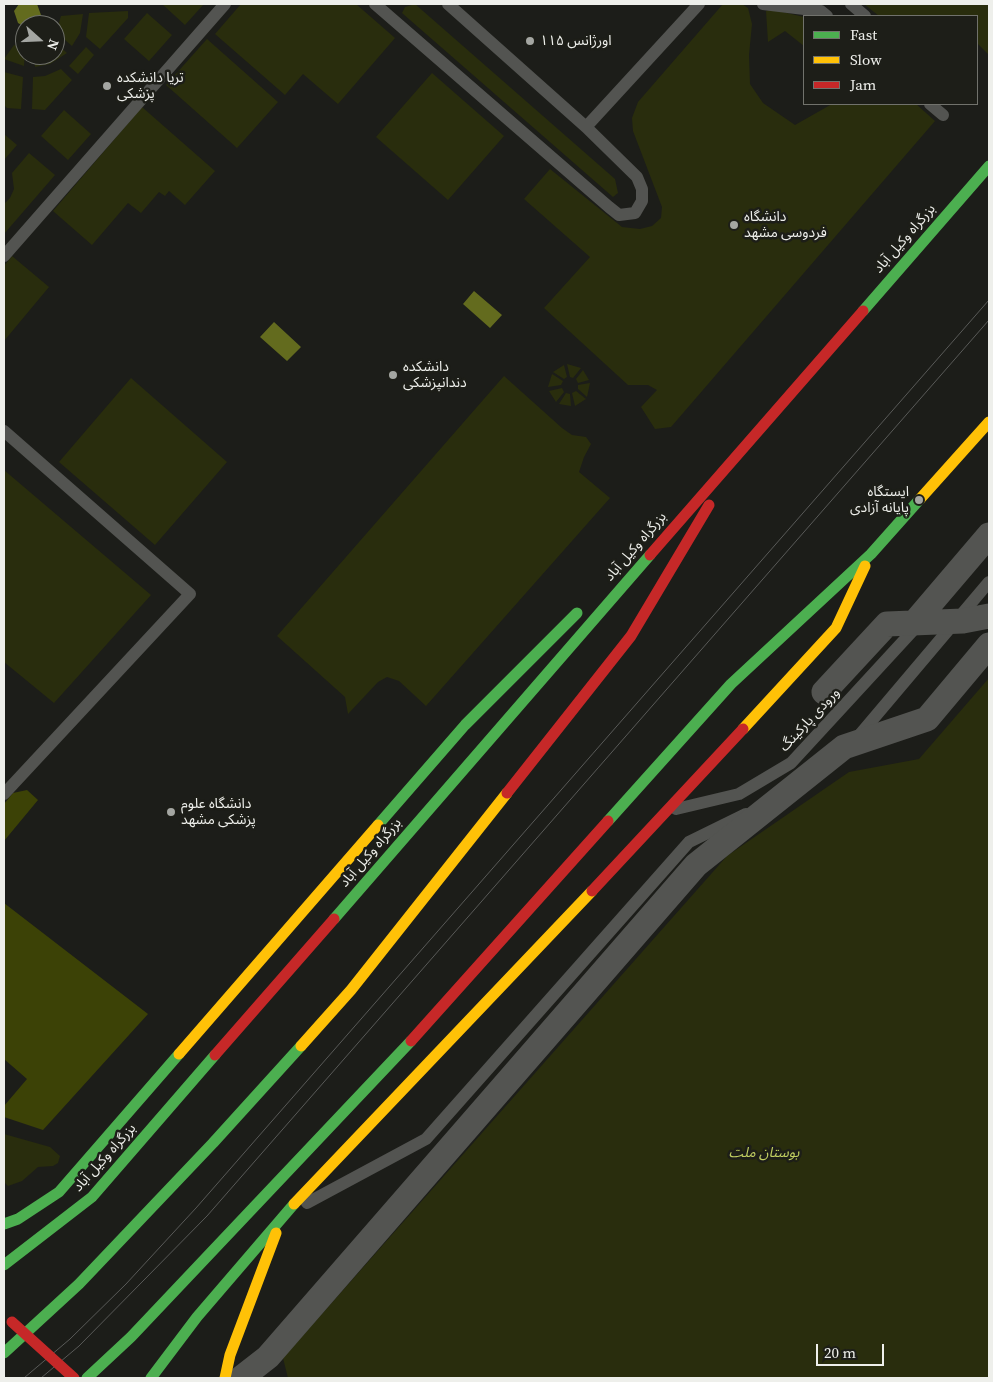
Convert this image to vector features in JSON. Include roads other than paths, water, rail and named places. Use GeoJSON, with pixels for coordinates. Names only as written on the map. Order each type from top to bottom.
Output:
{"type":"FeatureCollection","features":[{"type":"Feature","properties":{"kind":"highway","name":"بزرگراه وکیل آباد"},"geometry":{"type":"LineString","coordinates":[[4,1265],[92,1197],[745,444],[989,166]]}},
{"type":"Feature","properties":{"kind":"highway"},"geometry":{"type":"LineString","coordinates":[[87,1378],[131,1337],[406,1046],[730,684],[871,554],[989,422]]}},
{"type":"Feature","properties":{"kind":"highway","name":"بزرگراه وکیل آباد"},"geometry":{"type":"LineString","coordinates":[[4,1353],[80,1284],[213,1143],[358,982],[631,636],[745,444]]}},
{"type":"Feature","properties":{"kind":"highway"},"geometry":{"type":"LineString","coordinates":[[633,556],[745,444]]}},
{"type":"Feature","properties":{"kind":"highway"},"geometry":{"type":"LineString","coordinates":[[151,1378],[197,1317],[282,1216],[668,811],[836,628],[871,554]]}},
{"type":"Feature","properties":{"kind":"highway"},"geometry":{"type":"LineString","coordinates":[[4,1224],[18,1219],[59,1192],[465,725],[584,606]]}},
{"type":"Feature","properties":{"kind":"highway"},"geometry":{"type":"LineString","coordinates":[[225,1378],[230,1355],[282,1216]]}},
{"type":"Feature","properties":{"kind":"highway"},"geometry":{"type":"LineString","coordinates":[[8,1320],[74,1378]]}},
{"type":"Feature","properties":{"kind":"street"},"geometry":{"type":"LineString","coordinates":[[914,623],[989,535]]}},
{"type":"Feature","properties":{"kind":"street"},"geometry":{"type":"LineString","coordinates":[[824,692],[887,624],[963,621],[989,616]]}},
{"type":"Feature","properties":{"kind":"street"},"geometry":{"type":"LineString","coordinates":[[242,1378],[268,1357],[696,865],[844,747],[927,719],[989,645]]}},
{"type":"Feature","properties":{"kind":"lane"},"geometry":{"type":"LineString","coordinates":[[4,256],[225,4]]}},
{"type":"Feature","properties":{"kind":"lane"},"geometry":{"type":"LineString","coordinates":[[374,4],[609,207],[619,215],[635,213],[642,201],[642,189],[637,177],[586,127],[448,4]]}},
{"type":"Feature","properties":{"kind":"lane"},"geometry":{"type":"LineString","coordinates":[[586,127],[698,4]]}},
{"type":"Feature","properties":{"kind":"lane"},"geometry":{"type":"LineString","coordinates":[[763,4],[826,10]]}},
{"type":"Feature","properties":{"kind":"lane"},"geometry":{"type":"LineString","coordinates":[[851,4],[864,15]]}},
{"type":"Feature","properties":{"kind":"lane"},"geometry":{"type":"LineString","coordinates":[[931,105],[943,115]]}},
{"type":"Feature","properties":{"kind":"lane"},"geometry":{"type":"LineString","coordinates":[[4,431],[190,594],[4,794]]}},
{"type":"Feature","properties":{"kind":"lane","name":"ورودی پارکینگ"},"geometry":{"type":"LineString","coordinates":[[668,811],[739,794],[791,763],[901,644],[989,543]]}},
{"type":"Feature","properties":{"kind":"lane"},"geometry":{"type":"LineString","coordinates":[[282,1216],[426,1139],[689,842],[779,798],[855,741],[989,582]]}},
{"type":"Feature","properties":{"kind":"tram line"},"geometry":{"type":"LineString","coordinates":[[24,1378],[70,1339],[126,1284],[196,1208],[989,300]]}},
{"type":"Feature","properties":{"kind":"tram line"},"geometry":{"type":"LineString","coordinates":[[41,1378],[79,1346],[207,1216],[989,320]]}},
{"type":"Feature","properties":{"kind":"place","name":"اورژانس ۱۱۵"},"geometry":{"type":"Point","coordinates":[530,41]}},
{"type":"Feature","properties":{"kind":"place","name":"تریا دانشکده پزشکی"},"geometry":{"type":"Point","coordinates":[107,86]}},
{"type":"Feature","properties":{"kind":"place","name":"دانشگاه فردوسی مشهد"},"geometry":{"type":"Point","coordinates":[734,225]}},
{"type":"Feature","properties":{"kind":"place","name":"دانشکده دندانپزشکی"},"geometry":{"type":"Point","coordinates":[393,375]}},
{"type":"Feature","properties":{"kind":"place","name":"ایستگاه پایانه آزادی"},"geometry":{"type":"Point","coordinates":[919,500]}},
{"type":"Feature","properties":{"kind":"place","name":"دانشگاه علوم پزشکی مشهد"},"geometry":{"type":"Point","coordinates":[171,812]}},
{"type":"Feature","properties":{"kind":"park label","name":"بوستان ملت"},"geometry":{"type":"Point","coordinates":[764,1153]}}]}
